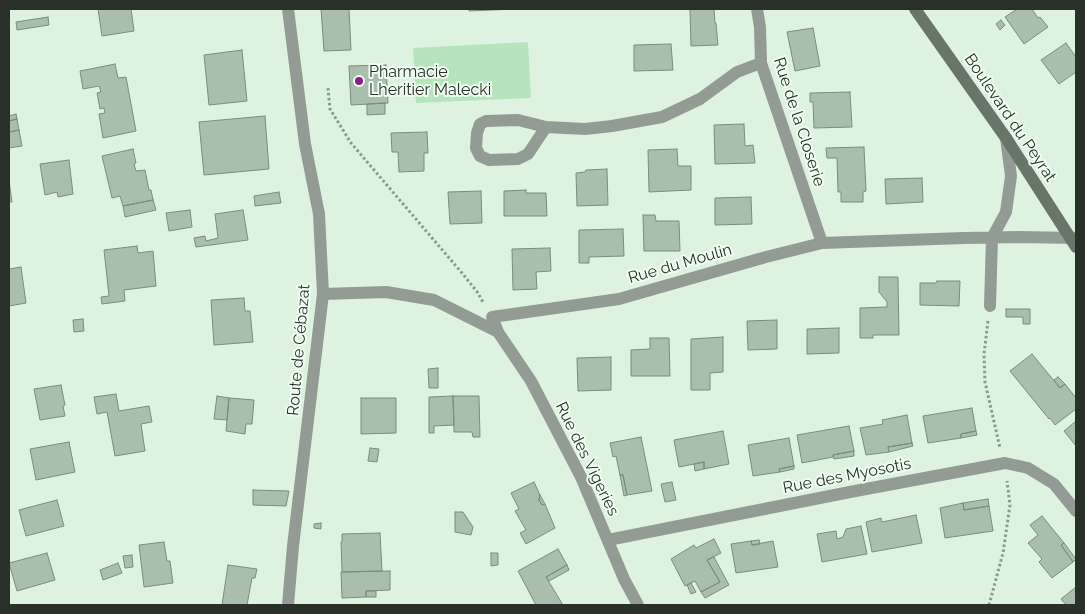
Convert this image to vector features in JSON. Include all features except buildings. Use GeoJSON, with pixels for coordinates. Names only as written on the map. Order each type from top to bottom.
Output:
{"type":"FeatureCollection","features":[{"type":"Feature","properties":{"kind":"main road","name":"Boulevard du Peyrat"},"geometry":{"type":"LineString","coordinates":[[916,9],[1006,138],[1074,241]]}},
{"type":"Feature","properties":{"kind":"street","name":"Route de Cébazat"},"geometry":{"type":"LineString","coordinates":[[288,9],[305,144],[319,214],[323,294],[293,546],[288,605]]}},
{"type":"Feature","properties":{"kind":"street","name":"Rue de la Closerie"},"geometry":{"type":"LineString","coordinates":[[757,9],[760,28],[761,63],[822,243]]}},
{"type":"Feature","properties":{"kind":"street"},"geometry":{"type":"LineString","coordinates":[[546,127],[528,154],[518,159],[489,160],[480,156],[476,148],[480,124],[486,121],[518,120],[546,127],[585,129],[662,117],[700,99],[737,72],[761,63]]}},
{"type":"Feature","properties":{"kind":"street"},"geometry":{"type":"LineString","coordinates":[[990,306],[992,238],[1006,212],[1010,176],[1006,138]]}},
{"type":"Feature","properties":{"kind":"street","name":"Rue du Moulin"},"geometry":{"type":"LineString","coordinates":[[492,317],[619,299],[822,243],[1019,237],[1074,241]]}},
{"type":"Feature","properties":{"kind":"street"},"geometry":{"type":"LineString","coordinates":[[323,294],[386,292],[434,300],[498,332]]}},
{"type":"Feature","properties":{"kind":"street"},"geometry":{"type":"LineString","coordinates":[[492,317],[498,332]]}},
{"type":"Feature","properties":{"kind":"street","name":"Rue des Vigeries"},"geometry":{"type":"LineString","coordinates":[[498,332],[530,381],[581,477],[624,579],[638,605]]}},
{"type":"Feature","properties":{"kind":"street","name":"Rue des Myosotis"},"geometry":{"type":"LineString","coordinates":[[608,540],[850,492],[1005,464],[1028,468],[1054,484],[1076,512]]}},
{"type":"Feature","properties":{"kind":"path"},"geometry":{"type":"LineString","coordinates":[[328,88],[330,109],[351,144],[478,293],[492,317]]}},
{"type":"Feature","properties":{"kind":"green space"},"geometry":{"type":"Polygon","coordinates":[[[528,42],[531,98],[416,103],[413,48],[528,42]]]}},
{"type":"Feature","properties":{"kind":"place","name":"Pharmacie Lheritier Malecki"},"geometry":{"type":"Point","coordinates":[359,81]}}]}
